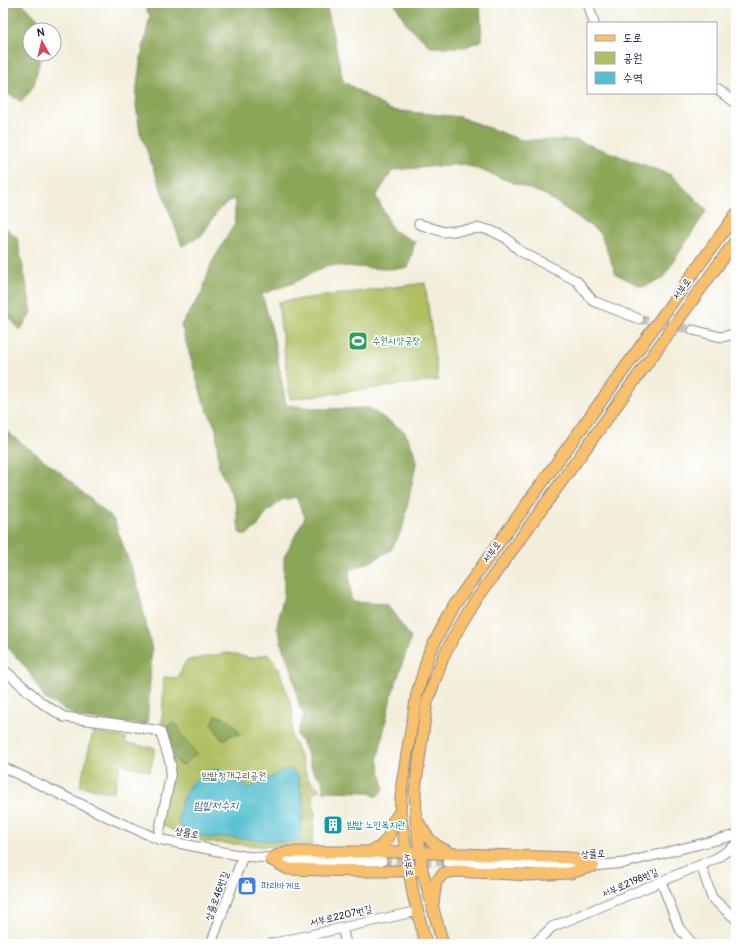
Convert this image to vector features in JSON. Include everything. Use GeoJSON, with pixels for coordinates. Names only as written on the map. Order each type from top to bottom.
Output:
{"type":"FeatureCollection","features":[{"type":"Feature","properties":{"kind":"main road","name":"서부로"},"geometry":{"type":"LineString","coordinates":[[426,944],[409,871],[400,812],[402,784],[416,694],[429,653],[454,605],[736,214]]}},
{"type":"Feature","properties":{"kind":"main road","name":"서부로"},"geometry":{"type":"LineString","coordinates":[[443,944],[422,869],[416,819],[415,790],[427,702],[444,655],[468,611],[736,240]]}},
{"type":"Feature","properties":{"kind":"main road"},"geometry":{"type":"LineString","coordinates":[[366,852],[380,847],[389,837],[392,823],[400,812]]}},
{"type":"Feature","properties":{"kind":"main road"},"geometry":{"type":"LineString","coordinates":[[416,819],[426,837],[449,858]]}},
{"type":"Feature","properties":{"kind":"main road"},"geometry":{"type":"LineString","coordinates":[[270,859],[286,852],[420,852],[449,858],[570,858],[593,866]]}},
{"type":"Feature","properties":{"kind":"main road"},"geometry":{"type":"LineString","coordinates":[[270,859],[288,869],[358,872],[409,871],[422,869]]}},
{"type":"Feature","properties":{"kind":"main road"},"geometry":{"type":"LineString","coordinates":[[433,907],[436,882],[444,873],[456,871],[528,875],[570,873],[593,866]]}},
{"type":"Feature","properties":{"kind":"street"},"geometry":{"type":"LineString","coordinates":[[588,3],[594,22]]}},
{"type":"Feature","properties":{"kind":"street"},"geometry":{"type":"LineString","coordinates":[[717,91],[736,102]]}},
{"type":"Feature","properties":{"kind":"street"},"geometry":{"type":"LineString","coordinates":[[419,224],[444,232],[481,228],[492,231],[506,238],[520,251],[577,281],[593,301],[639,319]]}},
{"type":"Feature","properties":{"kind":"street"},"geometry":{"type":"LineString","coordinates":[[693,330],[721,337],[736,334]]}},
{"type":"Feature","properties":{"kind":"street"},"geometry":{"type":"LineString","coordinates":[[3,669],[42,703],[64,717],[160,731],[171,765],[170,778],[158,838]]}},
{"type":"Feature","properties":{"kind":"street","name":"상률로"},"geometry":{"type":"LineString","coordinates":[[3,767],[110,818],[158,838],[243,856],[270,859],[307,861],[382,861]]}},
{"type":"Feature","properties":{"kind":"street","name":"상률로"},"geometry":{"type":"LineString","coordinates":[[593,866],[624,863],[736,835]]}},
{"type":"Feature","properties":{"kind":"street","name":"서부로2198번길"},"geometry":{"type":"LineString","coordinates":[[534,944],[552,927],[717,858],[736,845]]}},
{"type":"Feature","properties":{"kind":"street","name":"상률로46번길"},"geometry":{"type":"LineString","coordinates":[[211,944],[243,856]]}},
{"type":"Feature","properties":{"kind":"street"},"geometry":{"type":"LineString","coordinates":[[701,865],[712,898],[736,918]]}},
{"type":"Feature","properties":{"kind":"street"},"geometry":{"type":"LineString","coordinates":[[661,881],[679,928],[693,944]]}},
{"type":"Feature","properties":{"kind":"street","name":"서부로2207번길"},"geometry":{"type":"LineString","coordinates":[[275,943],[418,911]]}},
{"type":"Feature","properties":{"kind":"street"},"geometry":{"type":"LineString","coordinates":[[342,927],[346,944]]}},
{"type":"Feature","properties":{"kind":"green space"},"geometry":{"type":"Polygon","coordinates":[[[3,3],[22,3],[41,22],[22,22],[22,62],[39,62],[34,85],[22,102],[3,91],[3,3]]]}},
{"type":"Feature","properties":{"kind":"green space"},"geometry":{"type":"Polygon","coordinates":[[[143,3],[326,3],[343,81],[390,110],[460,117],[521,140],[576,140],[671,175],[707,210],[662,279],[642,287],[616,274],[600,233],[546,195],[464,164],[393,170],[376,196],[393,230],[415,242],[408,268],[386,269],[328,265],[293,283],[262,294],[273,334],[286,405],[323,409],[369,408],[405,432],[417,459],[403,527],[391,550],[366,564],[349,570],[351,602],[387,604],[411,638],[391,697],[378,758],[384,789],[376,797],[369,792],[323,791],[322,779],[313,772],[306,749],[297,735],[304,715],[299,705],[292,670],[283,649],[277,626],[284,594],[284,557],[305,517],[296,497],[282,500],[267,512],[257,527],[245,536],[239,532],[236,504],[219,468],[216,429],[203,400],[181,325],[202,293],[211,264],[235,223],[235,198],[219,209],[202,235],[182,246],[140,132],[136,105],[137,86],[140,63],[150,16],[143,3]]]}},
{"type":"Feature","properties":{"kind":"green space"},"geometry":{"type":"Polygon","coordinates":[[[394,3],[480,3],[482,40],[465,47],[431,47],[408,26],[394,3]]]}},
{"type":"Feature","properties":{"kind":"green space"},"geometry":{"type":"Polygon","coordinates":[[[3,225],[17,238],[32,312],[20,330],[3,310],[3,225]]]}},
{"type":"Feature","properties":{"kind":"green space","name":"수원시양궁장"},"geometry":{"type":"Polygon","coordinates":[[[425,283],[438,380],[290,399],[278,302],[425,283]]]}},
{"type":"Feature","properties":{"kind":"green space"},"geometry":{"type":"Polygon","coordinates":[[[3,429],[65,476],[114,520],[137,584],[152,650],[147,725],[80,718],[45,699],[27,669],[3,642],[3,429]]]}},
{"type":"Feature","properties":{"kind":"green space","name":"밤밭청개구리공원"},"geometry":{"type":"Polygon","coordinates":[[[228,653],[251,658],[268,654],[279,669],[293,712],[291,737],[300,755],[308,779],[320,789],[312,795],[315,814],[312,846],[274,847],[206,842],[178,833],[157,822],[165,793],[168,761],[162,723],[164,677],[177,678],[186,661],[228,653]]]}},
{"type":"Feature","properties":{"kind":"green space"},"geometry":{"type":"Polygon","coordinates":[[[216,715],[229,720],[241,735],[234,734],[222,740],[212,724],[216,715]]]}},
{"type":"Feature","properties":{"kind":"green space"},"geometry":{"type":"Polygon","coordinates":[[[173,723],[179,727],[182,736],[196,754],[184,765],[178,764],[173,756],[168,741],[167,726],[173,723]]]}},
{"type":"Feature","properties":{"kind":"green space"},"geometry":{"type":"Polygon","coordinates":[[[93,732],[127,738],[125,743],[155,748],[150,771],[121,764],[113,793],[80,786],[93,732]]]}},
{"type":"Feature","properties":{"kind":"water","name":"밤밭저수지"},"geometry":{"type":"Polygon","coordinates":[[[220,769],[249,788],[285,769],[294,771],[298,777],[304,807],[299,841],[280,842],[229,837],[209,838],[183,830],[178,821],[182,800],[190,785],[206,771],[220,769]]]}},
{"type":"Feature","properties":{"kind":"tunnel"},"geometry":{"type":"LineString","coordinates":[[639,319],[693,330]]}},
{"type":"Feature","properties":{"kind":"tunnel"},"geometry":{"type":"LineString","coordinates":[[382,861],[447,862]]}},
{"type":"Feature","properties":{"kind":"place","name":"수원시양궁장"},"geometry":{"type":"Point","coordinates":[358,341]}},
{"type":"Feature","properties":{"kind":"place","name":"밤밭 노인복지관"},"geometry":{"type":"Point","coordinates":[333,825]}},
{"type":"Feature","properties":{"kind":"place","name":"파리바게뜨"},"geometry":{"type":"Point","coordinates":[247,886]}}]}
